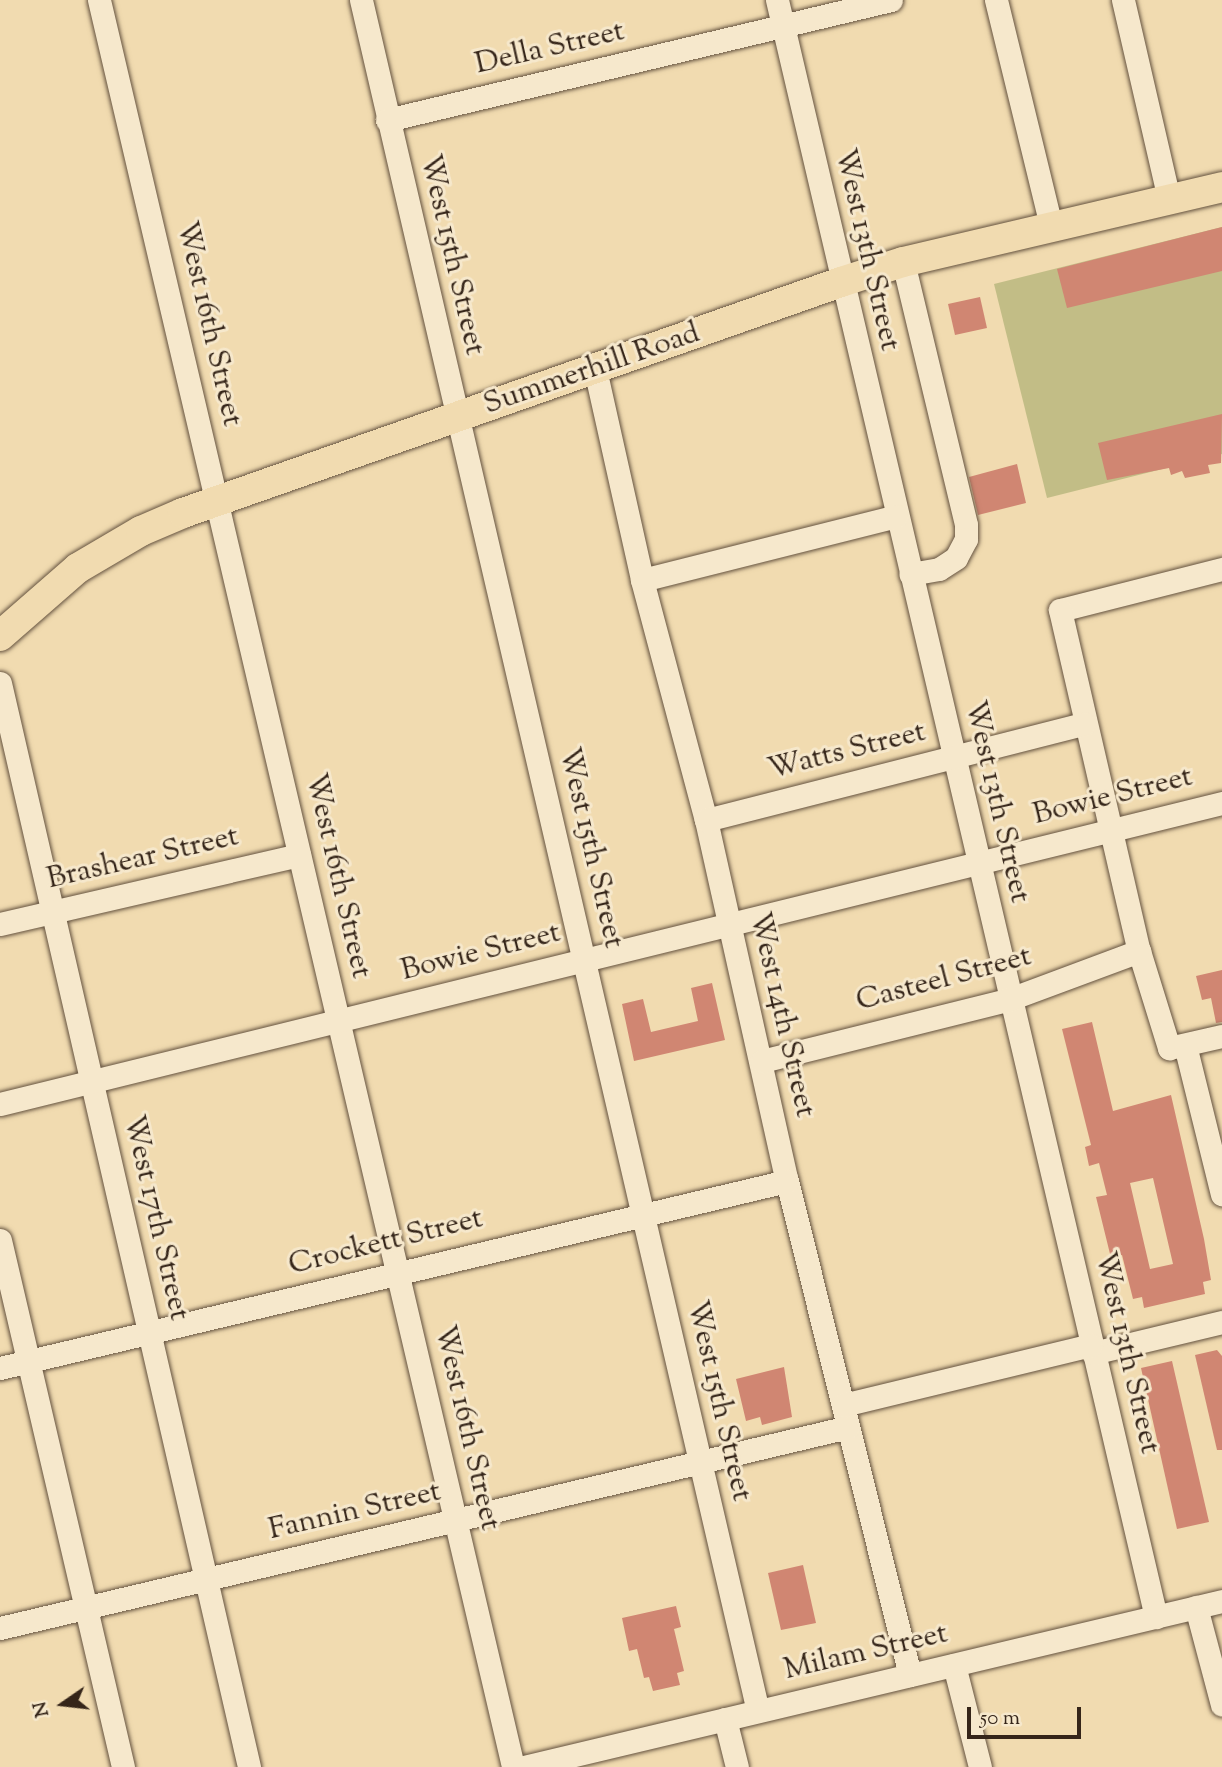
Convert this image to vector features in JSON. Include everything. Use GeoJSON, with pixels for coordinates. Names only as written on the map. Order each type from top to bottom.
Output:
{"type":"FeatureCollection","features":[{"type":"Feature","properties":{"kind":"main road","name":"Summerhill Road"},"geometry":{"type":"LineString","coordinates":[[0,636],[41,596],[98,555],[141,531],[216,500],[903,262],[1222,187]]}},
{"type":"Feature","properties":{"kind":"street","name":"West 16th Street"},"geometry":{"type":"LineString","coordinates":[[99,0],[513,1767]]}},
{"type":"Feature","properties":{"kind":"street","name":"West 15th Street"},"geometry":{"type":"LineString","coordinates":[[361,0],[758,1711]]}},
{"type":"Feature","properties":{"kind":"street","name":"West 13th Street"},"geometry":{"type":"LineString","coordinates":[[777,0],[1156,1617]]}},
{"type":"Feature","properties":{"kind":"street","name":"Della Street"},"geometry":{"type":"LineString","coordinates":[[387,120],[891,0]]}},
{"type":"Feature","properties":{"kind":"street"},"geometry":{"type":"LineString","coordinates":[[996,0],[1051,226]]}},
{"type":"Feature","properties":{"kind":"street"},"geometry":{"type":"LineString","coordinates":[[1123,0],[1169,200]]}},
{"type":"Feature","properties":{"kind":"street"},"geometry":{"type":"LineString","coordinates":[[903,262],[966,539],[947,565],[910,574]]}},
{"type":"Feature","properties":{"kind":"street","name":"West 14th Street"},"geometry":{"type":"LineString","coordinates":[[595,369],[642,580],[706,820],[727,925],[762,1061],[787,1181],[909,1675]]}},
{"type":"Feature","properties":{"kind":"street"},"geometry":{"type":"LineString","coordinates":[[642,580],[896,516]]}},
{"type":"Feature","properties":{"kind":"street"},"geometry":{"type":"LineString","coordinates":[[1222,569],[1059,610],[1139,951],[1177,1046],[1222,1194]]}},
{"type":"Feature","properties":{"kind":"street","name":"West 17th Street"},"geometry":{"type":"LineString","coordinates":[[0,683],[249,1767]]}},
{"type":"Feature","properties":{"kind":"street","name":"Watts Street"},"geometry":{"type":"LineString","coordinates":[[706,820],[1084,724]]}},
{"type":"Feature","properties":{"kind":"street","name":"Bowie Street"},"geometry":{"type":"LineString","coordinates":[[0,1104],[1222,803]]}},
{"type":"Feature","properties":{"kind":"street","name":"Brashear Street"},"geometry":{"type":"LineString","coordinates":[[0,924],[299,855]]}},
{"type":"Feature","properties":{"kind":"street","name":"Casteel Street"},"geometry":{"type":"LineString","coordinates":[[762,1061],[1010,999],[1139,951]]}},
{"type":"Feature","properties":{"kind":"street"},"geometry":{"type":"LineString","coordinates":[[1177,1046],[1222,1036]]}},
{"type":"Feature","properties":{"kind":"street","name":"Crockett Street"},"geometry":{"type":"LineString","coordinates":[[0,1368],[642,1213],[787,1181]]}},
{"type":"Feature","properties":{"kind":"street"},"geometry":{"type":"LineString","coordinates":[[0,1240],[123,1767]]}},
{"type":"Feature","properties":{"kind":"street","name":"Fannin Street"},"geometry":{"type":"LineString","coordinates":[[0,1628],[699,1462],[845,1416],[1092,1349],[1222,1322]]}},
{"type":"Feature","properties":{"kind":"street","name":"Milam Street"},"geometry":{"type":"LineString","coordinates":[[524,1767],[1222,1601]]}},
{"type":"Feature","properties":{"kind":"street"},"geometry":{"type":"LineString","coordinates":[[1196,1607],[1222,1705]]}},
{"type":"Feature","properties":{"kind":"street"},"geometry":{"type":"LineString","coordinates":[[954,1665],[981,1767]]}},
{"type":"Feature","properties":{"kind":"street"},"geometry":{"type":"LineString","coordinates":[[725,1719],[737,1767]]}},
{"type":"Feature","properties":{"kind":"shaded area"},"geometry":{"type":"Polygon","coordinates":[[[1222,227],[1222,454],[1047,498],[994,284],[1222,227]]]}},
{"type":"Feature","properties":{"kind":"building"},"geometry":{"type":"Polygon","coordinates":[[[1222,227],[1222,271],[1067,308],[1057,269],[1222,227]]]}},
{"type":"Feature","properties":{"kind":"building"},"geometry":{"type":"Polygon","coordinates":[[[980,297],[987,328],[955,335],[948,304],[980,297]]]}},
{"type":"Feature","properties":{"kind":"building"},"geometry":{"type":"Polygon","coordinates":[[[1222,414],[1221,463],[1208,465],[1210,473],[1185,478],[1182,471],[1171,475],[1169,468],[1107,480],[1098,443],[1222,414]]]}},
{"type":"Feature","properties":{"kind":"building"},"geometry":{"type":"Polygon","coordinates":[[[1017,464],[1026,503],[978,515],[969,477],[1017,464]]]}},
{"type":"Feature","properties":{"kind":"building"},"geometry":{"type":"Polygon","coordinates":[[[1222,970],[1222,1022],[1216,1023],[1211,998],[1202,1000],[1196,976],[1222,970]]]}},
{"type":"Feature","properties":{"kind":"building"},"geometry":{"type":"Polygon","coordinates":[[[712,983],[725,1040],[634,1061],[622,1004],[643,999],[651,1032],[698,1021],[691,988],[712,983]]]}},
{"type":"Feature","properties":{"kind":"building"},"geometry":{"type":"Polygon","coordinates":[[[1092,1022],[1113,1111],[1171,1095],[1204,1239],[1211,1280],[1203,1282],[1205,1294],[1144,1308],[1142,1297],[1133,1299],[1122,1255],[1111,1258],[1096,1197],[1107,1195],[1099,1163],[1089,1166],[1085,1147],[1091,1145],[1062,1029],[1092,1022]],[[1153,1178],[1130,1183],[1150,1269],[1173,1264],[1153,1178]]]}},
{"type":"Feature","properties":{"kind":"building"},"geometry":{"type":"Polygon","coordinates":[[[1217,1350],[1222,1356],[1222,1450],[1217,1450],[1195,1355],[1217,1350]]]}},
{"type":"Feature","properties":{"kind":"building"},"geometry":{"type":"Polygon","coordinates":[[[1172,1361],[1209,1522],[1177,1529],[1141,1368],[1172,1361]]]}},
{"type":"Feature","properties":{"kind":"building"},"geometry":{"type":"Polygon","coordinates":[[[784,1367],[792,1417],[762,1425],[760,1417],[746,1421],[736,1379],[784,1367]]]}},
{"type":"Feature","properties":{"kind":"building"},"geometry":{"type":"Polygon","coordinates":[[[803,1565],[816,1623],[781,1630],[768,1573],[803,1565]]]}},
{"type":"Feature","properties":{"kind":"building"},"geometry":{"type":"Polygon","coordinates":[[[676,1606],[681,1627],[674,1629],[684,1671],[677,1673],[680,1685],[653,1691],[649,1677],[644,1678],[637,1649],[629,1651],[622,1618],[676,1606]]]}}]}
